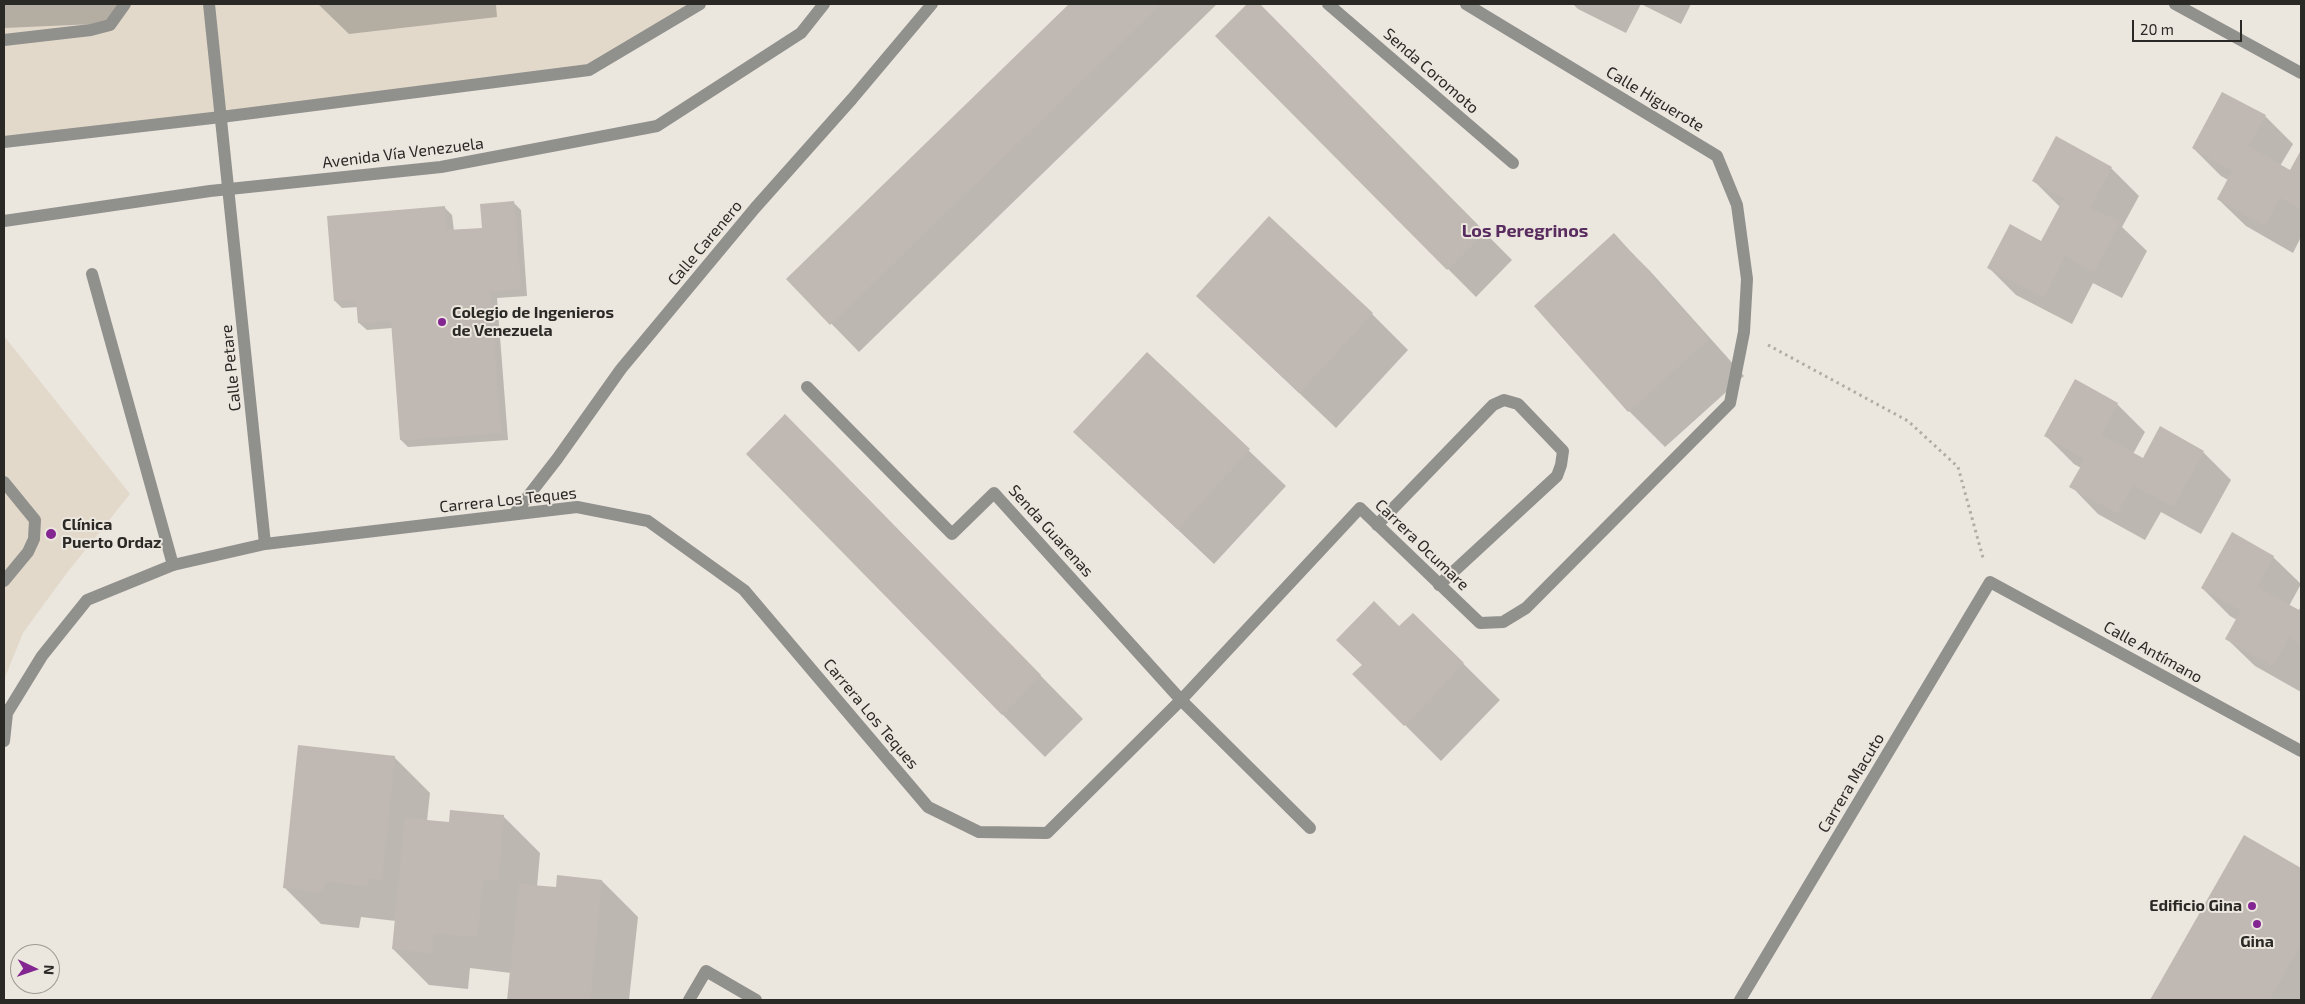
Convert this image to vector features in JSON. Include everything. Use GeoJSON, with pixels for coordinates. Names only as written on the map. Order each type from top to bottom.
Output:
{"type":"FeatureCollection","features":[{"type":"Feature","properties":{"kind":"street"},"geometry":{"type":"LineString","coordinates":[[4,40],[91,30],[110,25],[125,4]]}},
{"type":"Feature","properties":{"kind":"street","name":"Calle Petare"},"geometry":{"type":"LineString","coordinates":[[209,4],[265,544]]}},
{"type":"Feature","properties":{"kind":"street"},"geometry":{"type":"LineString","coordinates":[[4,142],[221,117],[589,70],[700,4]]}},
{"type":"Feature","properties":{"kind":"street","name":"Avenida Vía Venezuela"},"geometry":{"type":"LineString","coordinates":[[4,221],[229,189],[442,167],[657,126],[801,33],[824,4]]}},
{"type":"Feature","properties":{"kind":"street","name":"Calle Carenero"},"geometry":{"type":"LineString","coordinates":[[516,513],[621,369],[755,208],[852,99],[932,4]]}},
{"type":"Feature","properties":{"kind":"street","name":"Senda Coromoto"},"geometry":{"type":"LineString","coordinates":[[1328,4],[1513,163]]}},
{"type":"Feature","properties":{"kind":"street","name":"Calle Higuerote"},"geometry":{"type":"LineString","coordinates":[[1466,4],[1717,156],[1737,205],[1747,280]]}},
{"type":"Feature","properties":{"kind":"street"},"geometry":{"type":"LineString","coordinates":[[2175,4],[2301,74]]}},
{"type":"Feature","properties":{"kind":"street"},"geometry":{"type":"LineString","coordinates":[[92,274],[174,565]]}},
{"type":"Feature","properties":{"kind":"street","name":"Carrera Ocumare"},"geometry":{"type":"LineString","coordinates":[[979,832],[1047,833],[1181,700],[1360,508],[1439,586],[1480,623],[1502,622],[1526,608],[1730,402],[1744,332],[1747,280]]}},
{"type":"Feature","properties":{"kind":"street","name":"Senda Guarenas"},"geometry":{"type":"LineString","coordinates":[[807,387],[952,534],[994,493],[1181,700]]}},
{"type":"Feature","properties":{"kind":"street"},"geometry":{"type":"LineString","coordinates":[[1377,525],[1492,405],[1504,400],[1518,404],[1563,451],[1557,476],[1439,586]]}},
{"type":"Feature","properties":{"kind":"street"},"geometry":{"type":"LineString","coordinates":[[4,482],[35,520],[34,538],[28,552],[4,582]]}},
{"type":"Feature","properties":{"kind":"street","name":"Carrera Los Teques"},"geometry":{"type":"LineString","coordinates":[[4,741],[5,713],[42,656],[88,600],[174,565],[265,544],[577,507],[648,521],[744,590],[928,807],[979,832]]}},
{"type":"Feature","properties":{"kind":"street","name":"Calle Antímano"},"geometry":{"type":"LineString","coordinates":[[1990,582],[2301,751]]}},
{"type":"Feature","properties":{"kind":"street","name":"Carrera Macuto"},"geometry":{"type":"LineString","coordinates":[[1740,1000],[1990,582]]}},
{"type":"Feature","properties":{"kind":"street"},"geometry":{"type":"LineString","coordinates":[[1181,700],[1310,828]]}},
{"type":"Feature","properties":{"kind":"street"},"geometry":{"type":"LineString","coordinates":[[689,1000],[706,971],[756,1000]]}},
{"type":"Feature","properties":{"kind":"path"},"geometry":{"type":"LineString","coordinates":[[1744,332],[1908,421],[1958,467],[1990,582]]}},
{"type":"Feature","properties":{"kind":"shaded area"},"geometry":{"type":"Polygon","coordinates":[[[4,4],[700,4],[589,70],[4,145],[4,4]]]}},
{"type":"Feature","properties":{"kind":"shaded area","name":"Clínica Puerto Ordaz"},"geometry":{"type":"Polygon","coordinates":[[[4,336],[130,494],[66,574],[23,633],[4,680],[4,336]]]}},
{"type":"Feature","properties":{"kind":"building"},"geometry":{"type":"Polygon","coordinates":[[[1069,4],[1161,4],[830,325],[786,279],[1069,4]]]}},
{"type":"Feature","properties":{"kind":"building"},"geometry":{"type":"Polygon","coordinates":[[[1247,4],[1260,4],[1485,232],[1447,270],[1215,36],[1247,4]]]}},
{"type":"Feature","properties":{"kind":"building"},"geometry":{"type":"Polygon","coordinates":[[[2222,92],[2266,115],[2248,146],[2290,170],[2301,150],[2301,209],[2280,197],[2265,226],[2217,199],[2232,171],[2192,148],[2222,92]]]}},
{"type":"Feature","properties":{"kind":"building"},"geometry":{"type":"Polygon","coordinates":[[[2056,136],[2112,167],[2090,208],[2120,222],[2094,272],[2065,256],[2044,297],[1987,268],[2010,224],[2041,241],[2064,198],[2032,181],[2056,136]]]}},
{"type":"Feature","properties":{"kind":"building","name":"Colegio de Ingenieros de Venezuela"},"geometry":{"type":"Polygon","coordinates":[[[514,201],[521,289],[490,291],[501,433],[400,440],[391,321],[358,323],[356,300],[334,301],[327,216],[445,206],[447,230],[482,228],[480,204],[514,201]]]}},
{"type":"Feature","properties":{"kind":"building"},"geometry":{"type":"Polygon","coordinates":[[[1269,216],[1373,313],[1299,393],[1196,296],[1269,216]]]}},
{"type":"Feature","properties":{"kind":"building"},"geometry":{"type":"Polygon","coordinates":[[[1614,233],[1709,339],[1628,412],[1534,306],[1614,233]]]}},
{"type":"Feature","properties":{"kind":"building"},"geometry":{"type":"Polygon","coordinates":[[[1147,352],[1250,449],[1177,529],[1073,432],[1147,352]]]}},
{"type":"Feature","properties":{"kind":"building"},"geometry":{"type":"Polygon","coordinates":[[[2075,379],[2118,403],[2101,435],[2143,458],[2160,426],[2204,451],[2173,507],[2133,485],[2117,513],[2069,487],[2085,459],[2044,436],[2075,379]]]}},
{"type":"Feature","properties":{"kind":"building"},"geometry":{"type":"Polygon","coordinates":[[[785,414],[1041,675],[1002,715],[746,454],[785,414]]]}},
{"type":"Feature","properties":{"kind":"building"},"geometry":{"type":"Polygon","coordinates":[[[2232,532],[2274,556],[2257,587],[2299,610],[2301,606],[2301,644],[2289,637],[2273,666],[2225,639],[2241,610],[2201,588],[2232,532]]]}},
{"type":"Feature","properties":{"kind":"building"},"geometry":{"type":"Polygon","coordinates":[[[1374,601],[1399,626],[1413,613],[1464,663],[1404,726],[1352,674],[1362,665],[1336,640],[1374,601]]]}},
{"type":"Feature","properties":{"kind":"building"},"geometry":{"type":"Polygon","coordinates":[[[298,745],[395,756],[382,880],[368,878],[367,886],[325,881],[323,893],[283,888],[298,745]]]}},
{"type":"Feature","properties":{"kind":"building"},"geometry":{"type":"Polygon","coordinates":[[[450,810],[504,815],[498,881],[483,880],[477,937],[434,933],[432,953],[392,949],[405,818],[449,822],[450,810]]]}},
{"type":"Feature","properties":{"kind":"building","name":"Edificio Gina"},"geometry":{"type":"Polygon","coordinates":[[[2244,835],[2301,868],[2301,944],[2269,1000],[2150,1000],[2244,835]]]}},
{"type":"Feature","properties":{"kind":"building"},"geometry":{"type":"Polygon","coordinates":[[[557,875],[602,880],[590,1000],[507,1000],[519,884],[556,887],[557,875]]]}},
{"type":"Feature","properties":{"kind":"place","name":"Colegio de Ingenieros de Venezuela"},"geometry":{"type":"Point","coordinates":[442,322]}},
{"type":"Feature","properties":{"kind":"place","name":"Clínica Puerto Ordaz"},"geometry":{"type":"Point","coordinates":[51,534]}},
{"type":"Feature","properties":{"kind":"place","name":"Edificio Gina"},"geometry":{"type":"Point","coordinates":[2252,906]}},
{"type":"Feature","properties":{"kind":"place","name":"Gina"},"geometry":{"type":"Point","coordinates":[2257,924]}},
{"type":"Feature","properties":{"kind":"district","name":"Los Peregrinos"},"geometry":{"type":"Point","coordinates":[1525,231]}}]}
